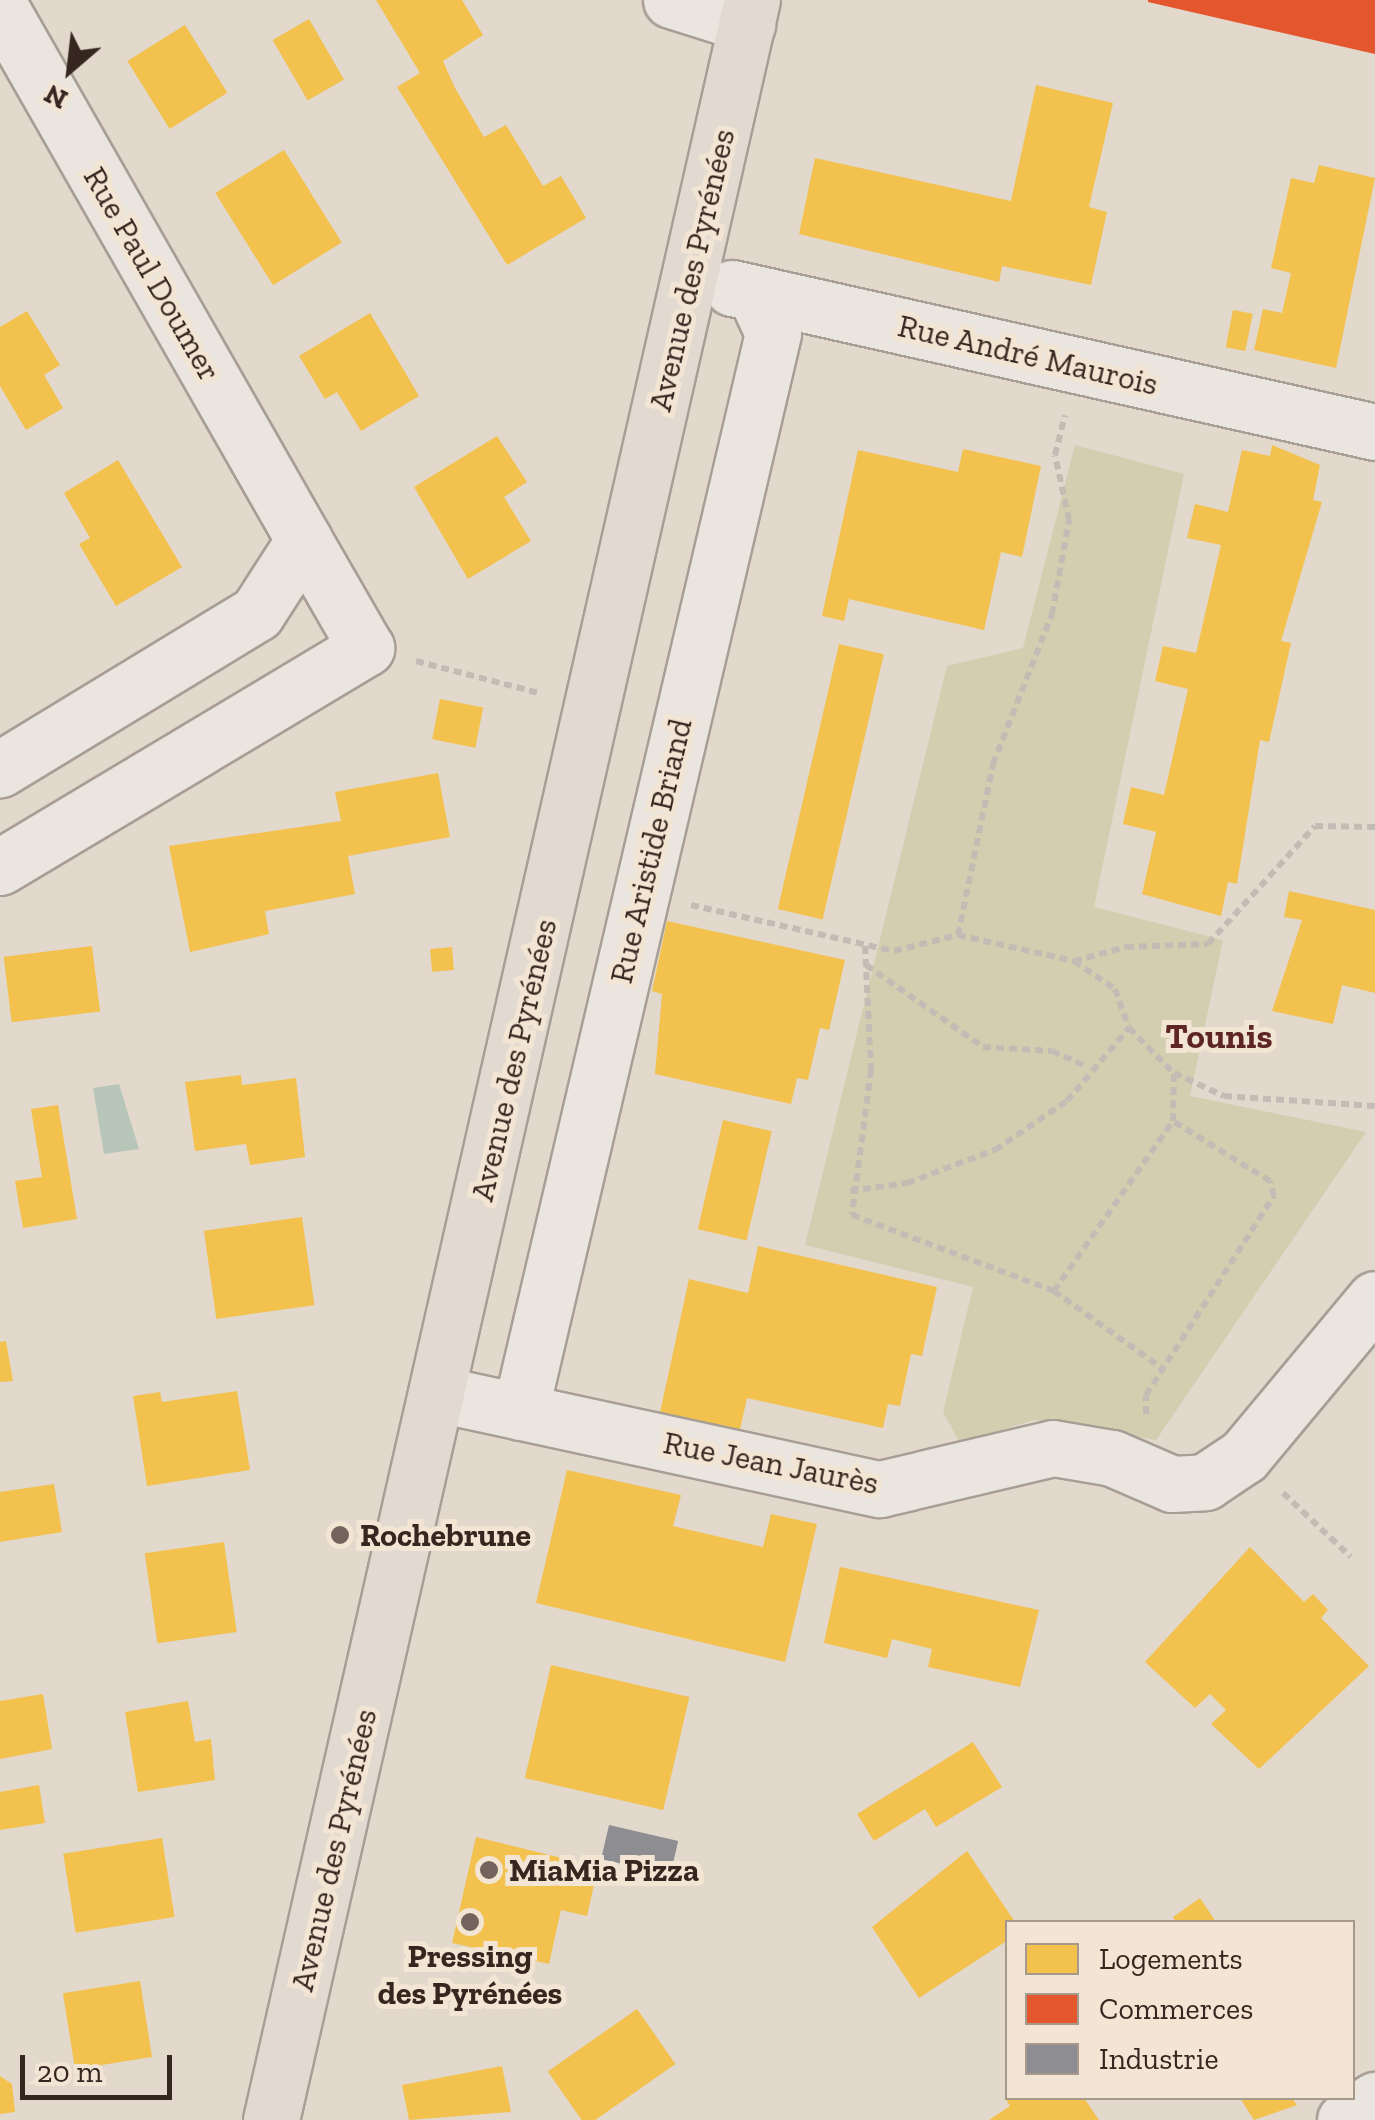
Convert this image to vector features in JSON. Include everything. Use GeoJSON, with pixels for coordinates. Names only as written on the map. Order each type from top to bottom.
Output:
{"type":"FeatureCollection","features":[{"type":"Feature","properties":{"kind":"main road","name":"Avenue des Pyrénées"},"geometry":{"type":"LineString","coordinates":[[272,2120],[750,12]]}},
{"type":"Feature","properties":{"kind":"street"},"geometry":{"type":"LineString","coordinates":[[672,0],[750,12]]}},
{"type":"Feature","properties":{"kind":"street","name":"Rue Paul Doumer"},"geometry":{"type":"LineString","coordinates":[[0,7],[366,648]]}},
{"type":"Feature","properties":{"kind":"street","name":"Rue André Maurois"},"geometry":{"type":"LineString","coordinates":[[690,278],[1078,366],[1372,421]]}},
{"type":"Feature","properties":{"kind":"street","name":"Rue Aristide Briand"},"geometry":{"type":"LineString","coordinates":[[520,1412],[772,332],[755,294]]}},
{"type":"Feature","properties":{"kind":"street"},"geometry":{"type":"LineString","coordinates":[[0,769],[257,613],[304,540]]}},
{"type":"Feature","properties":{"kind":"street"},"geometry":{"type":"LineString","coordinates":[[0,867],[366,648]]}},
{"type":"Feature","properties":{"kind":"street"},"geometry":{"type":"LineString","coordinates":[[1228,1466],[1375,1299]]}},
{"type":"Feature","properties":{"kind":"street","name":"Rue Jean Jaurès"},"geometry":{"type":"LineString","coordinates":[[439,1394],[880,1489],[1053,1448],[1112,1458],[1172,1484],[1228,1466]]}},
{"type":"Feature","properties":{"kind":"street"},"geometry":{"type":"LineString","coordinates":[[1345,2120],[1375,2100]]}},
{"type":"Feature","properties":{"kind":"path"},"geometry":{"type":"LineString","coordinates":[[958,935],[992,764],[1052,614],[1069,520],[1055,455],[1078,366]]}},
{"type":"Feature","properties":{"kind":"path"},"geometry":{"type":"LineString","coordinates":[[366,648],[594,708]]}},
{"type":"Feature","properties":{"kind":"path"},"geometry":{"type":"LineString","coordinates":[[1074,961],[1126,946],[1208,944],[1314,826],[1375,827]]}},
{"type":"Feature","properties":{"kind":"path"},"geometry":{"type":"LineString","coordinates":[[641,893],[894,951],[958,935],[1074,961],[1114,990],[1129,1028],[1174,1073],[1224,1096],[1375,1106]]}},
{"type":"Feature","properties":{"kind":"path"},"geometry":{"type":"LineString","coordinates":[[865,946],[871,1070],[864,1156],[850,1190],[860,1222],[1054,1291],[1163,1370]]}},
{"type":"Feature","properties":{"kind":"path"},"geometry":{"type":"LineString","coordinates":[[866,965],[983,1047],[1052,1051],[1088,1068]]}},
{"type":"Feature","properties":{"kind":"path"},"geometry":{"type":"LineString","coordinates":[[850,1190],[906,1184],[995,1150],[1067,1101],[1088,1068],[1129,1028]]}},
{"type":"Feature","properties":{"kind":"path"},"geometry":{"type":"LineString","coordinates":[[1054,1291],[1173,1121],[1174,1073]]}},
{"type":"Feature","properties":{"kind":"path"},"geometry":{"type":"LineString","coordinates":[[1173,1121],[1270,1182],[1274,1196],[1163,1370],[1144,1412],[1228,1466],[1351,1557]]}},
{"type":"Feature","properties":{"kind":"shaded area"},"geometry":{"type":"Polygon","coordinates":[[[1075,445],[1184,474],[1094,907],[1223,940],[1190,1096],[1366,1132],[1156,1440],[1034,1420],[960,1443],[943,1412],[973,1287],[805,1245],[947,666],[1023,648],[1075,445]]]}},
{"type":"Feature","properties":{"kind":"shaded area"},"geometry":{"type":"Polygon","coordinates":[[[119,1084],[139,1149],[104,1154],[93,1088],[119,1084]]]}},
{"type":"Feature","properties":{"kind":"building: Logements"},"geometry":{"type":"Polygon","coordinates":[[[376,0],[462,0],[483,35],[443,61],[455,88],[484,137],[506,125],[543,186],[561,176],[586,218],[507,265],[397,87],[420,73],[376,0]]]}},
{"type":"Feature","properties":{"kind":"building: Logements"},"geometry":{"type":"Polygon","coordinates":[[[309,19],[344,80],[308,101],[273,40],[309,19]]]}},
{"type":"Feature","properties":{"kind":"building: Logements"},"geometry":{"type":"Polygon","coordinates":[[[185,25],[227,93],[170,129],[127,61],[185,25]]]}},
{"type":"Feature","properties":{"kind":"building: Logements"},"geometry":{"type":"Polygon","coordinates":[[[1036,85],[1113,103],[1089,207],[1107,212],[1091,285],[1002,266],[999,282],[799,234],[815,158],[1011,201],[1036,85]]]}},
{"type":"Feature","properties":{"kind":"building: Logements"},"geometry":{"type":"Polygon","coordinates":[[[284,150],[342,242],[273,285],[215,193],[284,150]]]}},
{"type":"Feature","properties":{"kind":"building: Logements"},"geometry":{"type":"Polygon","coordinates":[[[1319,165],[1375,178],[1336,368],[1254,350],[1263,309],[1282,313],[1291,273],[1271,268],[1291,178],[1314,183],[1319,165]]]}},
{"type":"Feature","properties":{"kind":"building: Logements"},"geometry":{"type":"Polygon","coordinates":[[[1233,310],[1253,314],[1245,351],[1226,347],[1233,310]]]}},
{"type":"Feature","properties":{"kind":"building: Logements"},"geometry":{"type":"Polygon","coordinates":[[[27,311],[60,365],[44,375],[63,408],[26,430],[0,386],[0,327],[27,311]]]}},
{"type":"Feature","properties":{"kind":"building: Logements"},"geometry":{"type":"Polygon","coordinates":[[[370,313],[419,396],[361,431],[337,392],[325,399],[299,356],[370,313]]]}},
{"type":"Feature","properties":{"kind":"building: Logements"},"geometry":{"type":"Polygon","coordinates":[[[497,436],[527,482],[504,497],[531,541],[468,579],[414,487],[497,436]]]}},
{"type":"Feature","properties":{"kind":"building: Logements"},"geometry":{"type":"Polygon","coordinates":[[[1272,445],[1320,465],[1313,500],[1322,502],[1281,641],[1291,643],[1269,742],[1260,740],[1237,884],[1228,882],[1221,916],[1142,894],[1156,832],[1123,824],[1131,787],[1164,795],[1188,689],[1155,681],[1163,646],[1196,653],[1221,545],[1187,538],[1195,504],[1228,512],[1242,450],[1270,456],[1272,445]]]}},
{"type":"Feature","properties":{"kind":"building: Logements"},"geometry":{"type":"Polygon","coordinates":[[[963,449],[1041,466],[1022,557],[1001,552],[984,630],[849,599],[844,621],[822,616],[858,450],[958,472],[963,449]]]}},
{"type":"Feature","properties":{"kind":"building: Logements"},"geometry":{"type":"Polygon","coordinates":[[[118,460],[182,567],[116,606],[79,544],[90,538],[64,493],[118,460]]]}},
{"type":"Feature","properties":{"kind":"building: Logements"},"geometry":{"type":"Polygon","coordinates":[[[839,644],[884,654],[823,919],[778,909],[839,644]]]}},
{"type":"Feature","properties":{"kind":"building: Logements"},"geometry":{"type":"Polygon","coordinates":[[[440,699],[483,707],[475,748],[432,739],[440,699]]]}},
{"type":"Feature","properties":{"kind":"building: Logements"},"geometry":{"type":"Polygon","coordinates":[[[438,773],[450,837],[348,856],[355,894],[265,911],[269,934],[190,952],[169,846],[341,821],[335,792],[438,773]]]}},
{"type":"Feature","properties":{"kind":"building: Logements"},"geometry":{"type":"Polygon","coordinates":[[[1289,891],[1375,910],[1375,993],[1342,985],[1333,1024],[1272,1011],[1302,920],[1284,917],[1289,891]]]}},
{"type":"Feature","properties":{"kind":"building: Logements"},"geometry":{"type":"Polygon","coordinates":[[[667,921],[845,960],[829,1030],[820,1028],[808,1080],[797,1078],[791,1104],[655,1074],[662,994],[652,991],[667,921]]]}},
{"type":"Feature","properties":{"kind":"building: Logements"},"geometry":{"type":"Polygon","coordinates":[[[92,946],[100,1012],[12,1022],[4,957],[92,946]]]}},
{"type":"Feature","properties":{"kind":"building: Logements"},"geometry":{"type":"Polygon","coordinates":[[[452,947],[454,970],[432,972],[430,949],[452,947]]]}},
{"type":"Feature","properties":{"kind":"building: Logements"},"geometry":{"type":"Polygon","coordinates":[[[241,1075],[242,1085],[296,1078],[305,1157],[250,1165],[246,1144],[195,1151],[185,1082],[241,1075]]]}},
{"type":"Feature","properties":{"kind":"building: Logements"},"geometry":{"type":"Polygon","coordinates":[[[58,1105],[77,1219],[23,1228],[15,1181],[42,1177],[31,1109],[58,1105]]]}},
{"type":"Feature","properties":{"kind":"building: Logements"},"geometry":{"type":"Polygon","coordinates":[[[723,1120],[772,1131],[747,1240],[698,1229],[723,1120]]]}},
{"type":"Feature","properties":{"kind":"building: Logements"},"geometry":{"type":"Polygon","coordinates":[[[302,1217],[314,1305],[216,1319],[204,1231],[302,1217]]]}},
{"type":"Feature","properties":{"kind":"building: Logements"},"geometry":{"type":"Polygon","coordinates":[[[758,1246],[937,1287],[922,1356],[911,1354],[900,1406],[888,1404],[883,1428],[747,1398],[739,1434],[659,1417],[689,1279],[748,1293],[758,1246]]]}},
{"type":"Feature","properties":{"kind":"building: Logements"},"geometry":{"type":"Polygon","coordinates":[[[6,1341],[13,1381],[0,1382],[0,1342],[6,1341]]]}},
{"type":"Feature","properties":{"kind":"building: Logements"},"geometry":{"type":"Polygon","coordinates":[[[237,1391],[250,1470],[147,1486],[133,1396],[160,1392],[162,1402],[237,1391]]]}},
{"type":"Feature","properties":{"kind":"building: Logements"},"geometry":{"type":"Polygon","coordinates":[[[567,1470],[681,1495],[673,1526],[763,1547],[771,1514],[817,1524],[785,1662],[536,1603],[567,1470]]]}},
{"type":"Feature","properties":{"kind":"building: Logements"},"geometry":{"type":"Polygon","coordinates":[[[54,1484],[62,1532],[0,1542],[0,1492],[54,1484]]]}},
{"type":"Feature","properties":{"kind":"building: Logements"},"geometry":{"type":"Polygon","coordinates":[[[224,1542],[237,1632],[157,1643],[145,1553],[224,1542]]]}},
{"type":"Feature","properties":{"kind":"building: Logements"},"geometry":{"type":"Polygon","coordinates":[[[1250,1547],[1304,1602],[1313,1594],[1328,1610],[1321,1618],[1369,1666],[1259,1769],[1211,1724],[1226,1710],[1210,1694],[1195,1708],[1145,1662],[1250,1547]]]}},
{"type":"Feature","properties":{"kind":"building: Logements"},"geometry":{"type":"Polygon","coordinates":[[[840,1567],[1039,1610],[1020,1687],[928,1667],[932,1649],[892,1639],[887,1658],[824,1643],[840,1567]]]}},
{"type":"Feature","properties":{"kind":"building: Logements"},"geometry":{"type":"Polygon","coordinates":[[[551,1665],[689,1697],[663,1810],[525,1778],[551,1665]]]}},
{"type":"Feature","properties":{"kind":"building: Logements"},"geometry":{"type":"Polygon","coordinates":[[[43,1694],[52,1749],[0,1759],[0,1701],[43,1694]]]}},
{"type":"Feature","properties":{"kind":"building: Logements"},"geometry":{"type":"Polygon","coordinates":[[[188,1701],[195,1742],[211,1739],[215,1780],[138,1792],[125,1712],[188,1701]]]}},
{"type":"Feature","properties":{"kind":"building: Logements"},"geometry":{"type":"Polygon","coordinates":[[[973,1742],[1002,1787],[936,1827],[925,1809],[874,1841],[857,1814],[973,1742]]]}},
{"type":"Feature","properties":{"kind":"building: Logements"},"geometry":{"type":"Polygon","coordinates":[[[39,1785],[45,1823],[0,1830],[0,1792],[39,1785]]]}},
{"type":"Feature","properties":{"kind":"building: Logements"},"geometry":{"type":"Polygon","coordinates":[[[476,1837],[598,1867],[587,1916],[561,1910],[549,1964],[452,1943],[476,1837]]]}},
{"type":"Feature","properties":{"kind":"building: Logements"},"geometry":{"type":"Polygon","coordinates":[[[162,1838],[175,1917],[76,1933],[63,1854],[162,1838]]]}},
{"type":"Feature","properties":{"kind":"building: Logements"},"geometry":{"type":"Polygon","coordinates":[[[967,1851],[1014,1920],[1005,1920],[1005,1942],[919,1998],[872,1927],[967,1851]]]}},
{"type":"Feature","properties":{"kind":"building: Logements"},"geometry":{"type":"Polygon","coordinates":[[[1200,1898],[1215,1920],[1175,1920],[1173,1917],[1200,1898]]]}},
{"type":"Feature","properties":{"kind":"building: Logements"},"geometry":{"type":"Polygon","coordinates":[[[140,1981],[152,2057],[75,2069],[63,1993],[140,1981]]]}},
{"type":"Feature","properties":{"kind":"building: Logements"},"geometry":{"type":"Polygon","coordinates":[[[637,2009],[675,2064],[595,2120],[582,2120],[548,2072],[637,2009]]]}},
{"type":"Feature","properties":{"kind":"building: Logements"},"geometry":{"type":"Polygon","coordinates":[[[502,2066],[511,2112],[409,2120],[402,2085],[502,2066]]]}},
{"type":"Feature","properties":{"kind":"building: Logements"},"geometry":{"type":"Polygon","coordinates":[[[0,2076],[12,2084],[15,2112],[0,2114],[0,2076]]]}},
{"type":"Feature","properties":{"kind":"building: Logements"},"geometry":{"type":"Polygon","coordinates":[[[1006,2100],[1085,2100],[1099,2120],[989,2120],[1010,2106],[1006,2100]]]}},
{"type":"Feature","properties":{"kind":"building: Logements"},"geometry":{"type":"Polygon","coordinates":[[[1241,2100],[1293,2100],[1297,2105],[1254,2120],[1241,2100]]]}},
{"type":"Feature","properties":{"kind":"building: Commerces"},"geometry":{"type":"Polygon","coordinates":[[[1148,0],[1375,0],[1375,54],[1148,2],[1148,0]]]}},
{"type":"Feature","properties":{"kind":"building: Industrie"},"geometry":{"type":"Polygon","coordinates":[[[609,1825],[678,1841],[670,1875],[601,1859],[609,1825]]]}},
{"type":"Feature","properties":{"kind":"place","name":"Rochebrune"},"geometry":{"type":"Point","coordinates":[340,1535]}},
{"type":"Feature","properties":{"kind":"place","name":"MiaMia Pizza"},"geometry":{"type":"Point","coordinates":[489,1870]}},
{"type":"Feature","properties":{"kind":"place","name":"Pressing des Pyrénées"},"geometry":{"type":"Point","coordinates":[470,1922]}},
{"type":"Feature","properties":{"kind":"district","name":"Tounis"},"geometry":{"type":"Point","coordinates":[1219,1036]}}]}
